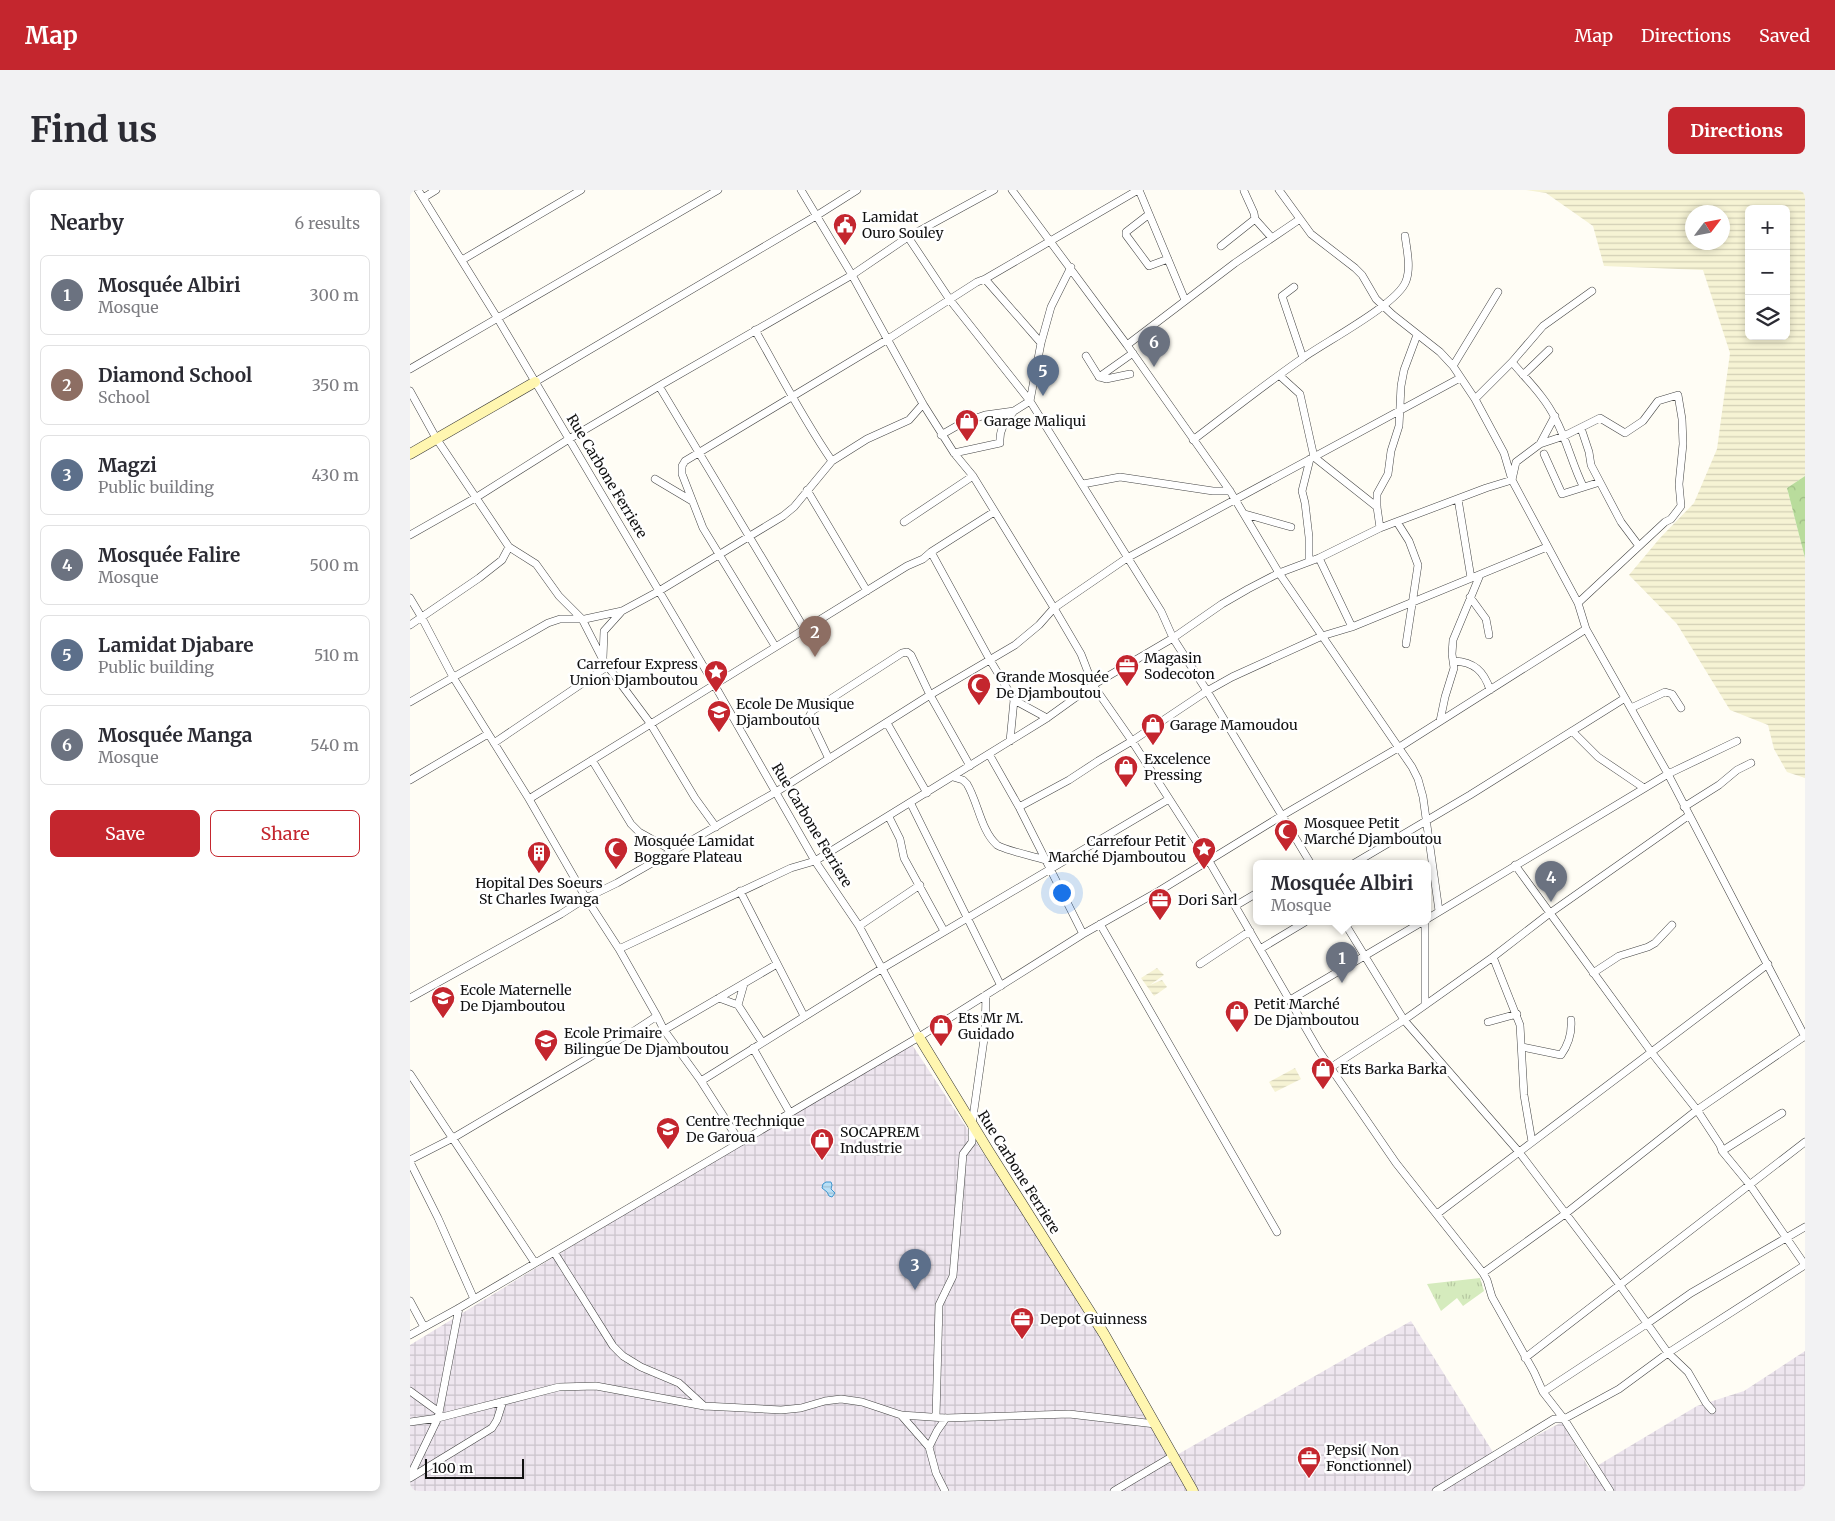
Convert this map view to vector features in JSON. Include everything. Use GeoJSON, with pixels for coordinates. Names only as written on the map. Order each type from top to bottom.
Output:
{"type":"FeatureCollection","features":[{"type":"Feature","properties":{"kind":"street","name":"Rue Carbone Ferriere"},"geometry":{"type":"LineString","coordinates":[[418,190],[498,319],[714,684],[815,862],[859,926],[881,969],[972,1124],[1104,1334],[1193,1491]]}},
{"type":"Feature","properties":{"kind":"street"},"geometry":{"type":"LineString","coordinates":[[423,198],[436,190]]}},
{"type":"Feature","properties":{"kind":"street"},"geometry":{"type":"LineString","coordinates":[[462,260],[581,190]]}},
{"type":"Feature","properties":{"kind":"street"},"geometry":{"type":"LineString","coordinates":[[410,370],[718,190]]}},
{"type":"Feature","properties":{"kind":"street"},"geometry":{"type":"LineString","coordinates":[[801,190],[941,434],[973,476],[1054,608],[1081,654],[1093,685],[1132,741],[1209,861],[1330,1068],[1396,1163],[1483,1273],[1492,1297],[1542,1392],[1564,1419],[1610,1491]]}},
{"type":"Feature","properties":{"kind":"street"},"geometry":{"type":"LineString","coordinates":[[410,454],[816,216],[857,190]]}},
{"type":"Feature","properties":{"kind":"street"},"geometry":{"type":"LineString","coordinates":[[410,535],[477,497],[569,439],[659,386],[852,276],[908,237],[994,190]]}},
{"type":"Feature","properties":{"kind":"street"},"geometry":{"type":"LineString","coordinates":[[1012,190],[1133,353],[1230,491],[1234,501],[1245,514],[1279,573],[1412,767],[1418,780],[1426,820],[1439,912]]}},
{"type":"Feature","properties":{"kind":"street"},"geometry":{"type":"LineString","coordinates":[[775,646],[702,528],[682,474],[682,466],[685,462],[888,339],[977,282],[1138,190],[1185,300]]}},
{"type":"Feature","properties":{"kind":"street"},"geometry":{"type":"LineString","coordinates":[[1279,190],[1311,234],[1355,268],[1376,299],[1417,335],[1440,352],[1453,366],[1475,399],[1504,453],[1512,480],[1578,603],[1586,629],[1668,774],[1688,816],[1805,1037],[1697,1110],[1565,1214],[1483,1273]]}},
{"type":"Feature","properties":{"kind":"street"},"geometry":{"type":"LineString","coordinates":[[1244,191],[1255,219],[1272,238]]}},
{"type":"Feature","properties":{"kind":"street"},"geometry":{"type":"LineString","coordinates":[[1148,215],[1132,226],[1126,232],[1126,235],[1149,266],[1168,259]]}},
{"type":"Feature","properties":{"kind":"street"},"geometry":{"type":"LineString","coordinates":[[1221,246],[1255,219]]}},
{"type":"Feature","properties":{"kind":"street"},"geometry":{"type":"LineString","coordinates":[[1127,345],[1185,300],[1300,219]]}},
{"type":"Feature","properties":{"kind":"street"},"geometry":{"type":"LineString","coordinates":[[1193,440],[1303,358],[1384,306],[1403,287],[1406,281],[1408,256],[1405,236]]}},
{"type":"Feature","properties":{"kind":"street"},"geometry":{"type":"LineString","coordinates":[[908,237],[950,300],[1030,401],[1161,611],[1173,638],[1283,815],[1308,860]]}},
{"type":"Feature","properties":{"kind":"street"},"geometry":{"type":"LineString","coordinates":[[954,452],[1000,443],[999,435],[1003,425],[1014,411],[1030,401],[1041,343],[1054,299],[1070,268]]}},
{"type":"Feature","properties":{"kind":"street"},"geometry":{"type":"LineString","coordinates":[[985,279],[1041,343]]}},
{"type":"Feature","properties":{"kind":"street"},"geometry":{"type":"LineString","coordinates":[[1294,287],[1282,296],[1303,358]]}},
{"type":"Feature","properties":{"kind":"street"},"geometry":{"type":"LineString","coordinates":[[1475,399],[1512,362],[1543,326],[1592,291]]}},
{"type":"Feature","properties":{"kind":"street"},"geometry":{"type":"LineString","coordinates":[[1453,366],[1498,292]]}},
{"type":"Feature","properties":{"kind":"street"},"geometry":{"type":"LineString","coordinates":[[755,330],[798,408],[832,461]]}},
{"type":"Feature","properties":{"kind":"street"},"geometry":{"type":"LineString","coordinates":[[1380,528],[1377,507],[1378,494],[1388,474],[1391,451],[1399,426],[1403,378],[1417,335]]}},
{"type":"Feature","properties":{"kind":"street"},"geometry":{"type":"LineString","coordinates":[[1523,375],[1549,350]]}},
{"type":"Feature","properties":{"kind":"street"},"geometry":{"type":"LineString","coordinates":[[1099,377],[1133,353]]}},
{"type":"Feature","properties":{"kind":"street"},"geometry":{"type":"LineString","coordinates":[[1086,356],[1099,377],[1106,379],[1130,374]]}},
{"type":"Feature","properties":{"kind":"street"},"geometry":{"type":"LineString","coordinates":[[1512,362],[1555,416],[1583,486]]}},
{"type":"Feature","properties":{"kind":"street"},"geometry":{"type":"LineString","coordinates":[[1279,375],[1300,394],[1312,458],[1302,490],[1309,537],[1309,561]]}},
{"type":"Feature","properties":{"kind":"street"},"geometry":{"type":"LineString","coordinates":[[410,998],[716,827],[887,724],[930,695],[1015,645],[1039,625],[1054,608],[1127,558],[1460,378]]}},
{"type":"Feature","properties":{"kind":"street"},"geometry":{"type":"LineString","coordinates":[[659,386],[804,628]]}},
{"type":"Feature","properties":{"kind":"street"},"geometry":{"type":"LineString","coordinates":[[410,391],[436,438],[509,547],[536,564],[560,596],[582,619],[603,660],[650,724],[695,798],[716,827]]}},
{"type":"Feature","properties":{"kind":"street"},"geometry":{"type":"LineString","coordinates":[[1512,480],[1516,462],[1540,444],[1564,436],[1600,418],[1626,433],[1643,420],[1658,402],[1678,395],[1682,419],[1683,444],[1679,484],[1681,506],[1671,519],[1665,522],[1578,603]]}},
{"type":"Feature","properties":{"kind":"street"},"geometry":{"type":"LineString","coordinates":[[410,702],[548,623],[560,619],[582,619],[622,611],[659,592],[783,516],[794,507],[832,461],[867,439],[908,420],[923,404]]}},
{"type":"Feature","properties":{"kind":"street"},"geometry":{"type":"LineString","coordinates":[[941,434],[962,423],[985,415],[1014,411]]}},
{"type":"Feature","properties":{"kind":"street"},"geometry":{"type":"LineString","coordinates":[[1540,444],[1555,416]]}},
{"type":"Feature","properties":{"kind":"street"},"geometry":{"type":"LineString","coordinates":[[1581,428],[1591,465],[1621,522],[1639,546]]}},
{"type":"Feature","properties":{"kind":"street"},"geometry":{"type":"LineString","coordinates":[[1544,454],[1562,494],[1600,482]]}},
{"type":"Feature","properties":{"kind":"street"},"geometry":{"type":"LineString","coordinates":[[1312,458],[1377,507]]}},
{"type":"Feature","properties":{"kind":"street"},"geometry":{"type":"LineString","coordinates":[[904,522],[973,476]]}},
{"type":"Feature","properties":{"kind":"street"},"geometry":{"type":"LineString","coordinates":[[1083,484],[1120,477],[1230,491]]}},
{"type":"Feature","properties":{"kind":"street"},"geometry":{"type":"LineString","coordinates":[[655,479],[692,501]]}},
{"type":"Feature","properties":{"kind":"street"},"geometry":{"type":"LineString","coordinates":[[619,949],[791,868],[815,862],[1010,742],[1093,685],[1173,638],[1222,604],[1279,573],[1319,558],[1380,528],[1512,480]]}},
{"type":"Feature","properties":{"kind":"street"},"geometry":{"type":"LineString","coordinates":[[808,490],[867,591]]}},
{"type":"Feature","properties":{"kind":"street"},"geometry":{"type":"LineString","coordinates":[[1458,499],[1471,578]]}},
{"type":"Feature","properties":{"kind":"street"},"geometry":{"type":"LineString","coordinates":[[529,799],[804,628],[923,559],[994,512]]}},
{"type":"Feature","properties":{"kind":"street"},"geometry":{"type":"LineString","coordinates":[[1245,514],[1291,527]]}},
{"type":"Feature","properties":{"kind":"street"},"geometry":{"type":"LineString","coordinates":[[1397,522],[1409,541],[1418,564],[1406,644]]}},
{"type":"Feature","properties":{"kind":"street"},"geometry":{"type":"LineString","coordinates":[[410,625],[502,560],[509,547]]}},
{"type":"Feature","properties":{"kind":"street"},"geometry":{"type":"LineString","coordinates":[[1019,807],[1069,780],[1132,741],[1207,690],[1232,677],[1322,636],[1352,627],[1547,547]]}},
{"type":"Feature","properties":{"kind":"street"},"geometry":{"type":"LineString","coordinates":[[931,552],[1014,700],[1047,718]]}},
{"type":"Feature","properties":{"kind":"street"},"geometry":{"type":"LineString","coordinates":[[1319,558],[1352,627]]}},
{"type":"Feature","properties":{"kind":"street"},"geometry":{"type":"LineString","coordinates":[[1440,722],[1454,668],[1453,640],[1480,575]]}},
{"type":"Feature","properties":{"kind":"street"},"geometry":{"type":"LineString","coordinates":[[410,598],[452,677],[529,799],[586,898],[619,949],[664,1030],[740,1142]]}},
{"type":"Feature","properties":{"kind":"street"},"geometry":{"type":"LineString","coordinates":[[1470,598],[1486,619],[1489,635]]}},
{"type":"Feature","properties":{"kind":"street"},"geometry":{"type":"LineString","coordinates":[[603,660],[604,631],[622,611]]}},
{"type":"Feature","properties":{"kind":"street"},"geometry":{"type":"LineString","coordinates":[[410,1335],[474,1300],[920,1037],[1083,934],[1398,748],[1586,629]]}},
{"type":"Feature","properties":{"kind":"street"},"geometry":{"type":"LineString","coordinates":[[829,759],[812,726],[809,717],[812,711],[902,653],[907,652],[911,655],[930,695],[970,766]]}},
{"type":"Feature","properties":{"kind":"street"},"geometry":{"type":"LineString","coordinates":[[1454,661],[1473,664],[1487,679],[1490,690]]}},
{"type":"Feature","properties":{"kind":"street"},"geometry":{"type":"LineString","coordinates":[[494,743],[608,666]]}},
{"type":"Feature","properties":{"kind":"street"},"geometry":{"type":"LineString","coordinates":[[1631,708],[1666,692],[1672,694],[1680,708]]}},
{"type":"Feature","properties":{"kind":"street"},"geometry":{"type":"LineString","coordinates":[[1360,860],[1470,795],[1625,698]]}},
{"type":"Feature","properties":{"kind":"street"},"geometry":{"type":"LineString","coordinates":[[1010,742],[1014,700]]}},
{"type":"Feature","properties":{"kind":"street"},"geometry":{"type":"LineString","coordinates":[[887,724],[927,793]]}},
{"type":"Feature","properties":{"kind":"street"},"geometry":{"type":"LineString","coordinates":[[1572,731],[1598,757],[1644,788]]}},
{"type":"Feature","properties":{"kind":"street"},"geometry":{"type":"LineString","coordinates":[[410,780],[488,734]]}},
{"type":"Feature","properties":{"kind":"street"},"geometry":{"type":"LineString","coordinates":[[1431,917],[1514,865],[1668,774],[1737,740]]}},
{"type":"Feature","properties":{"kind":"street"},"geometry":{"type":"LineString","coordinates":[[989,754],[1019,807],[1083,934]]}},
{"type":"Feature","properties":{"kind":"street"},"geometry":{"type":"LineString","coordinates":[[592,760],[631,824],[639,832],[673,851]]}},
{"type":"Feature","properties":{"kind":"street"},"geometry":{"type":"LineString","coordinates":[[1684,807],[1719,785],[1737,770],[1751,763]]}},
{"type":"Feature","properties":{"kind":"street"},"geometry":{"type":"LineString","coordinates":[[953,777],[967,784],[989,834],[997,844],[1003,848],[1046,860]]}},
{"type":"Feature","properties":{"kind":"street"},"geometry":{"type":"LineString","coordinates":[[700,1081],[944,931],[1169,799]]}},
{"type":"Feature","properties":{"kind":"street"},"geometry":{"type":"LineString","coordinates":[[910,804],[1001,986]]}},
{"type":"Feature","properties":{"kind":"street"},"geometry":{"type":"LineString","coordinates":[[1330,1068],[1404,1020],[1493,957],[1550,913],[1688,816]]}},
{"type":"Feature","properties":{"kind":"street"},"geometry":{"type":"LineString","coordinates":[[889,817],[900,839],[904,858],[944,931]]}},
{"type":"Feature","properties":{"kind":"street"},"geometry":{"type":"LineString","coordinates":[[1436,1491],[1554,1419],[1564,1419],[1619,1389],[1668,1353],[1805,1265],[1750,1185],[1722,1151],[1697,1110],[1514,865]]}},
{"type":"Feature","properties":{"kind":"street"},"geometry":{"type":"LineString","coordinates":[[859,926],[920,885]]}},
{"type":"Feature","properties":{"kind":"street"},"geometry":{"type":"LineString","coordinates":[[740,891],[804,1016]]}},
{"type":"Feature","properties":{"kind":"street"},"geometry":{"type":"LineString","coordinates":[[1235,906],[1253,896]]}},
{"type":"Feature","properties":{"kind":"street"},"geometry":{"type":"LineString","coordinates":[[1100,924],[1277,1232]]}},
{"type":"Feature","properties":{"kind":"street"},"geometry":{"type":"LineString","coordinates":[[1260,949],[1300,925]]}},
{"type":"Feature","properties":{"kind":"street"},"geometry":{"type":"LineString","coordinates":[[1346,925],[1404,1020],[1519,1152],[1620,1284],[1668,1353],[1688,1372],[1712,1410]]}},
{"type":"Feature","properties":{"kind":"street"},"geometry":{"type":"LineString","coordinates":[[1290,1000],[1418,925]]}},
{"type":"Feature","properties":{"kind":"street"},"geometry":{"type":"LineString","coordinates":[[1425,925],[1425,1005]]}},
{"type":"Feature","properties":{"kind":"street"},"geometry":{"type":"LineString","coordinates":[[1593,973],[1619,956],[1655,943],[1672,925]]}},
{"type":"Feature","properties":{"kind":"street"},"geometry":{"type":"LineString","coordinates":[[1200,964],[1250,931]]}},
{"type":"Feature","properties":{"kind":"street"},"geometry":{"type":"LineString","coordinates":[[1493,957],[1520,1025],[1524,1095],[1532,1142]]}},
{"type":"Feature","properties":{"kind":"street"},"geometry":{"type":"LineString","coordinates":[[664,1030],[777,964]]}},
{"type":"Feature","properties":{"kind":"street"},"geometry":{"type":"LineString","coordinates":[[1437,1214],[1768,964]]}},
{"type":"Feature","properties":{"kind":"street"},"geometry":{"type":"LineString","coordinates":[[738,1004],[744,984]]}},
{"type":"Feature","properties":{"kind":"street"},"geometry":{"type":"LineString","coordinates":[[936,1418],[938,1304],[953,1276],[963,1154],[972,1142],[972,1124],[985,1032],[986,995]]}},
{"type":"Feature","properties":{"kind":"street"},"geometry":{"type":"LineString","coordinates":[[719,998],[738,1004],[762,1042]]}},
{"type":"Feature","properties":{"kind":"street"},"geometry":{"type":"LineString","coordinates":[[1488,1022],[1517,1014]]}},
{"type":"Feature","properties":{"kind":"street"},"geometry":{"type":"LineString","coordinates":[[474,1300],[438,1218],[410,1161],[453,1138],[634,1032],[656,1016]]}},
{"type":"Feature","properties":{"kind":"street"},"geometry":{"type":"LineString","coordinates":[[1522,1047],[1561,1055],[1572,1033],[1571,1020]]}},
{"type":"Feature","properties":{"kind":"street"},"geometry":{"type":"LineString","coordinates":[[753,1048],[790,1113]]}},
{"type":"Feature","properties":{"kind":"street"},"geometry":{"type":"LineString","coordinates":[[410,1074],[535,1263]]}},
{"type":"Feature","properties":{"kind":"street"},"geometry":{"type":"LineString","coordinates":[[1722,1151],[1782,1113]]}},
{"type":"Feature","properties":{"kind":"street"},"geometry":{"type":"LineString","coordinates":[[1525,1358],[1805,1142]]}},
{"type":"Feature","properties":{"kind":"street"},"geometry":{"type":"LineString","coordinates":[[1542,1392],[1648,1324],[1691,1293],[1805,1227]]}},
{"type":"Feature","properties":{"kind":"street"},"geometry":{"type":"LineString","coordinates":[[554,1252],[613,1346],[623,1356],[641,1367],[679,1382],[704,1406]]}},
{"type":"Feature","properties":{"kind":"street"},"geometry":{"type":"LineString","coordinates":[[410,1302],[424,1327]]}},
{"type":"Feature","properties":{"kind":"street"},"geometry":{"type":"LineString","coordinates":[[410,1477],[438,1415],[459,1308]]}},
{"type":"Feature","properties":{"kind":"street"},"geometry":{"type":"LineString","coordinates":[[410,1422],[559,1387],[596,1386],[704,1406],[781,1410],[801,1408],[825,1401],[841,1400],[862,1402],[901,1416],[946,1418],[1069,1414],[1155,1424]]}},
{"type":"Feature","properties":{"kind":"street"},"geometry":{"type":"LineString","coordinates":[[410,1391],[438,1415]]}},
{"type":"Feature","properties":{"kind":"street"},"geometry":{"type":"LineString","coordinates":[[410,1477],[492,1428],[498,1420],[503,1401]]}},
{"type":"Feature","properties":{"kind":"street"},"geometry":{"type":"LineString","coordinates":[[901,1416],[929,1447],[936,1473],[945,1491]]}},
{"type":"Feature","properties":{"kind":"street"},"geometry":{"type":"LineString","coordinates":[[929,1447],[946,1418]]}},
{"type":"Feature","properties":{"kind":"street"},"geometry":{"type":"LineString","coordinates":[[1114,1491],[1173,1456]]}},
{"type":"Feature","properties":{"kind":"shaded area"},"geometry":{"type":"Polygon","coordinates":[[[1526,190],[1805,190],[1805,476],[1787,488],[1805,558],[1805,778],[1787,772],[1774,749],[1768,725],[1730,710],[1677,624],[1629,575],[1660,538],[1694,503],[1717,449],[1730,353],[1703,270],[1604,266],[1593,226],[1546,193],[1526,190]]]}},
{"type":"Feature","properties":{"kind":"shaded area"},"geometry":{"type":"Polygon","coordinates":[[[1157,968],[1164,975],[1150,985],[1162,980],[1167,987],[1154,996],[1141,978],[1157,968]]]}},
{"type":"Feature","properties":{"kind":"shaded area"},"geometry":{"type":"Polygon","coordinates":[[[909,1040],[1130,1377],[1175,1456],[1411,1321],[1496,1457],[1562,1422],[1590,1470],[1697,1406],[1744,1391],[1805,1351],[1805,1491],[410,1491],[410,1345],[909,1040]]]}},
{"type":"Feature","properties":{"kind":"shaded area"},"geometry":{"type":"Polygon","coordinates":[[[1295,1068],[1301,1079],[1275,1092],[1269,1082],[1295,1068]]]}},
{"type":"Feature","properties":{"kind":"green space"},"geometry":{"type":"Polygon","coordinates":[[[1805,476],[1805,558],[1787,488],[1805,476]]]}},
{"type":"Feature","properties":{"kind":"green space"},"geometry":{"type":"Polygon","coordinates":[[[1480,1278],[1484,1291],[1463,1306],[1457,1298],[1441,1311],[1427,1284],[1480,1278]]]}},
{"type":"Feature","properties":{"kind":"water"},"geometry":{"type":"Polygon","coordinates":[[[826,1182],[831,1182],[831,1189],[835,1193],[832,1197],[822,1188],[826,1182]]]}},
{"type":"Feature","properties":{"kind":"place","name":"Lamidat Ouro Souley"},"geometry":{"type":"Point","coordinates":[845,246]}},
{"type":"Feature","properties":{"kind":"place","name":"Mosquée Manga"},"geometry":{"type":"Point","coordinates":[1154,367]}},
{"type":"Feature","properties":{"kind":"place","name":"Lamidat Djabare"},"geometry":{"type":"Point","coordinates":[1043,396]}},
{"type":"Feature","properties":{"kind":"place","name":"Garage Maliqui"},"geometry":{"type":"Point","coordinates":[967,442]}},
{"type":"Feature","properties":{"kind":"place","name":"Diamond School"},"geometry":{"type":"Point","coordinates":[815,657]}},
{"type":"Feature","properties":{"kind":"place","name":"Magasin Sodecoton"},"geometry":{"type":"Point","coordinates":[1127,687]}},
{"type":"Feature","properties":{"kind":"place","name":"Carrefour Express Union Djamboutou"},"geometry":{"type":"Point","coordinates":[716,693]}},
{"type":"Feature","properties":{"kind":"place","name":"Grande Mosquée De Djamboutou"},"geometry":{"type":"Point","coordinates":[979,706]}},
{"type":"Feature","properties":{"kind":"place","name":"Ecole De Musique Djamboutou"},"geometry":{"type":"Point","coordinates":[719,733]}},
{"type":"Feature","properties":{"kind":"place","name":"Garage Mamoudou"},"geometry":{"type":"Point","coordinates":[1153,746]}},
{"type":"Feature","properties":{"kind":"place","name":"Excelence Pressing"},"geometry":{"type":"Point","coordinates":[1126,788]}},
{"type":"Feature","properties":{"kind":"place","name":"Mosquee Petit Marché Djamboutou"},"geometry":{"type":"Point","coordinates":[1286,852]}},
{"type":"Feature","properties":{"kind":"place","name":"Mosquée Lamidat Boggare Plateau"},"geometry":{"type":"Point","coordinates":[616,870]}},
{"type":"Feature","properties":{"kind":"place","name":"Carrefour Petit Marché Djamboutou"},"geometry":{"type":"Point","coordinates":[1204,870]}},
{"type":"Feature","properties":{"kind":"place","name":"Hopital Des Soeurs St Charles Iwanga"},"geometry":{"type":"Point","coordinates":[539,874]}},
{"type":"Feature","properties":{"kind":"place","name":"Mosquée Falire"},"geometry":{"type":"Point","coordinates":[1551,902]}},
{"type":"Feature","properties":{"kind":"place","name":"Dori Sarl"},"geometry":{"type":"Point","coordinates":[1160,921]}},
{"type":"Feature","properties":{"kind":"place","name":"Mosquée Albiri"},"geometry":{"type":"Point","coordinates":[1342,983]}},
{"type":"Feature","properties":{"kind":"place","name":"Ecole Maternelle De Djamboutou"},"geometry":{"type":"Point","coordinates":[443,1019]}},
{"type":"Feature","properties":{"kind":"place","name":"Petit Marché De Djamboutou"},"geometry":{"type":"Point","coordinates":[1237,1033]}},
{"type":"Feature","properties":{"kind":"place","name":"Ets Mr M. Guidado"},"geometry":{"type":"Point","coordinates":[941,1047]}},
{"type":"Feature","properties":{"kind":"place","name":"Ecole Primaire Bilingue De Djamboutou"},"geometry":{"type":"Point","coordinates":[546,1062]}},
{"type":"Feature","properties":{"kind":"place","name":"Ets Barka Barka"},"geometry":{"type":"Point","coordinates":[1323,1090]}},
{"type":"Feature","properties":{"kind":"place","name":"Centre Technique De Garoua"},"geometry":{"type":"Point","coordinates":[668,1150]}},
{"type":"Feature","properties":{"kind":"place","name":"SOCAPREM Industrie"},"geometry":{"type":"Point","coordinates":[822,1161]}},
{"type":"Feature","properties":{"kind":"place","name":"Magzi"},"geometry":{"type":"Point","coordinates":[915,1290]}},
{"type":"Feature","properties":{"kind":"place","name":"Depot Guinness"},"geometry":{"type":"Point","coordinates":[1022,1340]}},
{"type":"Feature","properties":{"kind":"place","name":"Pepsi( Non Fonctionnel)"},"geometry":{"type":"Point","coordinates":[1309,1479]}}]}
